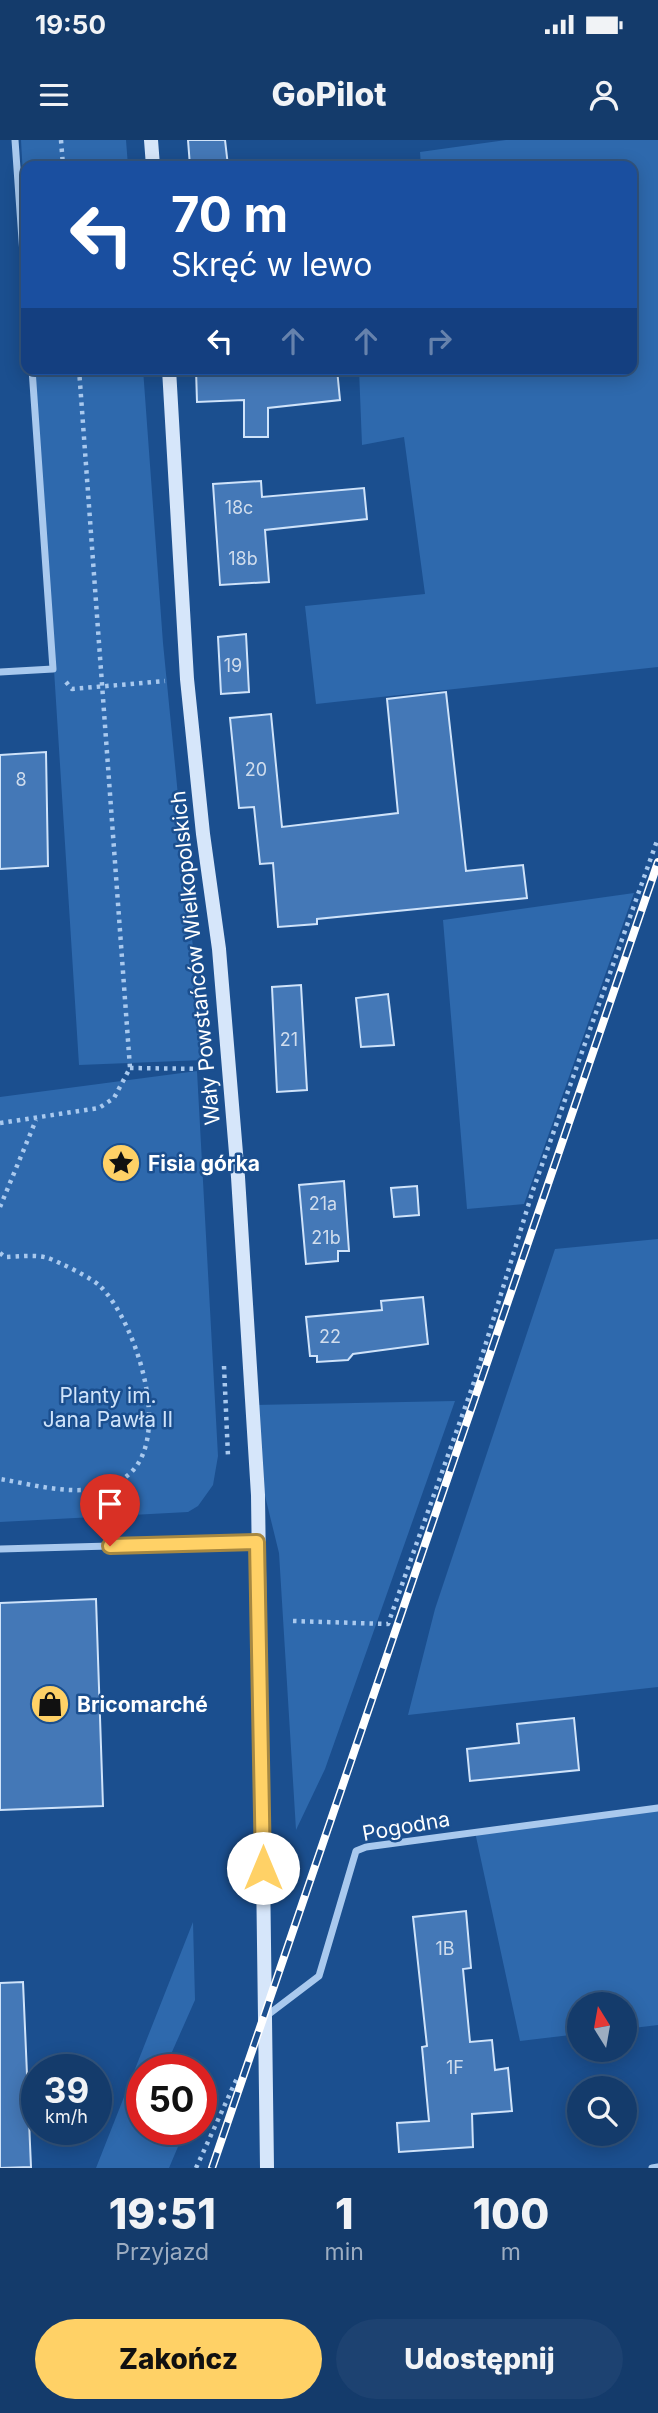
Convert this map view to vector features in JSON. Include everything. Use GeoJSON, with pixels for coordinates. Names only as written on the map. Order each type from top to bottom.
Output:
{"type":"FeatureCollection","features":[{"type":"Feature","properties":{"kind":"main road"},"geometry":{"type":"LineString","coordinates":[[151,140],[153,161]]}},
{"type":"Feature","properties":{"kind":"main road","name":"Wały Powstańców Wielkopolskich"},"geometry":{"type":"LineString","coordinates":[[169,375],[187,679],[202,834],[219,948],[238,1177],[258,1495],[267,2168]]}},
{"type":"Feature","properties":{"kind":"street"},"geometry":{"type":"LineString","coordinates":[[15,140],[21,226]]}},
{"type":"Feature","properties":{"kind":"street"},"geometry":{"type":"LineString","coordinates":[[0,672],[54,669],[32,375]]}},
{"type":"Feature","properties":{"kind":"street"},"geometry":{"type":"LineString","coordinates":[[0,1549],[257,1542]]}},
{"type":"Feature","properties":{"kind":"street","name":"Pogodna"},"geometry":{"type":"LineString","coordinates":[[264,2018],[319,1976],[356,1850],[366,1846],[658,1808]]}},
{"type":"Feature","properties":{"kind":"street"},"geometry":{"type":"LineString","coordinates":[[652,2168],[658,2167]]}},
{"type":"Feature","properties":{"kind":"path"},"geometry":{"type":"LineString","coordinates":[[61,140],[63,161]]}},
{"type":"Feature","properties":{"kind":"path"},"geometry":{"type":"LineString","coordinates":[[0,1123],[36,1120],[99,1108],[114,1098],[130,1068],[79,375]]}},
{"type":"Feature","properties":{"kind":"path"},"geometry":{"type":"LineString","coordinates":[[72,689],[187,679]]}},
{"type":"Feature","properties":{"kind":"path"},"geometry":{"type":"LineString","coordinates":[[293,1621],[388,1624],[474,1382],[533,1190],[658,838]]}},
{"type":"Feature","properties":{"kind":"path"},"geometry":{"type":"LineString","coordinates":[[130,1068],[210,1069]]}},
{"type":"Feature","properties":{"kind":"path"},"geometry":{"type":"LineString","coordinates":[[0,1207],[36,1120]]}},
{"type":"Feature","properties":{"kind":"path"},"geometry":{"type":"LineString","coordinates":[[0,1253],[5,1257],[46,1258],[99,1285],[132,1334],[147,1395],[148,1440],[139,1462],[118,1482],[93,1489],[60,1489],[0,1479]]}},
{"type":"Feature","properties":{"kind":"path"},"geometry":{"type":"LineString","coordinates":[[196,2168],[238,2076]]}},
{"type":"Feature","properties":{"kind":"green space"},"geometry":{"type":"Polygon","coordinates":[[[21,140],[126,140],[128,161],[22,161],[21,140]]]}},
{"type":"Feature","properties":{"kind":"green space"},"geometry":{"type":"Polygon","coordinates":[[[506,140],[658,140],[658,667],[316,704],[305,606],[425,594],[404,437],[362,445],[359,375],[637,375],[637,161],[421,161],[420,152],[506,140]]]}},
{"type":"Feature","properties":{"kind":"green space"},"geometry":{"type":"Polygon","coordinates":[[[35,375],[143,375],[163,643],[204,1060],[79,1065],[35,375]]]}},
{"type":"Feature","properties":{"kind":"green space"},"geometry":{"type":"Polygon","coordinates":[[[634,893],[524,1204],[467,1209],[443,920],[634,893]]]}},
{"type":"Feature","properties":{"kind":"green space","name":"Planty im. Jana Pawła II"},"geometry":{"type":"Polygon","coordinates":[[[197,1071],[218,1456],[213,1485],[198,1506],[188,1512],[0,1522],[0,1097],[197,1071]]]}},
{"type":"Feature","properties":{"kind":"green space"},"geometry":{"type":"Polygon","coordinates":[[[658,1239],[658,1687],[408,1715],[435,1609],[555,1249],[658,1239]]]}},
{"type":"Feature","properties":{"kind":"green space"},"geometry":{"type":"Polygon","coordinates":[[[455,1401],[325,1769],[296,1830],[279,1553],[255,1455],[252,1405],[455,1401]]]}},
{"type":"Feature","properties":{"kind":"green space"},"geometry":{"type":"Polygon","coordinates":[[[658,1808],[658,2025],[637,2028],[637,1992],[567,1992],[567,2035],[520,2041],[475,1832],[658,1808]]]}},
{"type":"Feature","properties":{"kind":"green space"},"geometry":{"type":"Polygon","coordinates":[[[193,1922],[195,2000],[171,2054],[141,2054],[193,1922]]]}},
{"type":"Feature","properties":{"kind":"green space"},"geometry":{"type":"Polygon","coordinates":[[[126,2092],[126,2145],[179,2145],[169,2168],[96,2168],[105,2145],[112,2145],[112,2127],[126,2092]]]}},
{"type":"Feature","properties":{"kind":"building"},"geometry":{"type":"Polygon","coordinates":[[[188,140],[225,140],[227,161],[190,161],[188,140]]]}},
{"type":"Feature","properties":{"kind":"building"},"geometry":{"type":"Polygon","coordinates":[[[196,375],[338,375],[340,400],[268,408],[268,437],[244,437],[244,400],[197,402],[196,375]]]}},
{"type":"Feature","properties":{"kind":"building"},"geometry":{"type":"Polygon","coordinates":[[[261,481],[262,497],[364,488],[367,519],[265,530],[269,582],[220,585],[213,484],[261,481]]]}},
{"type":"Feature","properties":{"kind":"building"},"geometry":{"type":"Polygon","coordinates":[[[246,634],[249,692],[221,694],[218,637],[246,634]]]}},
{"type":"Feature","properties":{"kind":"building"},"geometry":{"type":"Polygon","coordinates":[[[446,692],[466,871],[523,865],[527,898],[317,919],[317,924],[278,927],[273,863],[260,864],[254,807],[239,808],[230,718],[271,714],[282,827],[398,813],[387,699],[446,692]]]}},
{"type":"Feature","properties":{"kind":"building"},"geometry":{"type":"Polygon","coordinates":[[[46,752],[48,866],[0,869],[0,755],[46,752]]]}},
{"type":"Feature","properties":{"kind":"building"},"geometry":{"type":"Polygon","coordinates":[[[301,985],[307,1090],[277,1092],[272,987],[301,985]]]}},
{"type":"Feature","properties":{"kind":"building"},"geometry":{"type":"Polygon","coordinates":[[[388,994],[394,1045],[361,1047],[356,998],[388,994]]]}},
{"type":"Feature","properties":{"kind":"building"},"geometry":{"type":"Polygon","coordinates":[[[344,1181],[349,1251],[338,1251],[338,1261],[306,1264],[299,1185],[344,1181]]]}},
{"type":"Feature","properties":{"kind":"building"},"geometry":{"type":"Polygon","coordinates":[[[417,1186],[419,1215],[394,1217],[391,1188],[417,1186]]]}},
{"type":"Feature","properties":{"kind":"building"},"geometry":{"type":"Polygon","coordinates":[[[423,1297],[428,1344],[353,1354],[348,1360],[317,1362],[317,1356],[310,1356],[306,1317],[382,1310],[381,1301],[423,1297]]]}},
{"type":"Feature","properties":{"kind":"building","name":"Bricomarché"},"geometry":{"type":"Polygon","coordinates":[[[96,1599],[103,1806],[0,1810],[0,1603],[96,1599]]]}},
{"type":"Feature","properties":{"kind":"building"},"geometry":{"type":"Polygon","coordinates":[[[574,1718],[579,1770],[470,1781],[467,1749],[519,1743],[517,1724],[574,1718]]]}},
{"type":"Feature","properties":{"kind":"building"},"geometry":{"type":"Polygon","coordinates":[[[466,1911],[471,1968],[463,1969],[470,2042],[492,2040],[495,2070],[508,2068],[512,2111],[472,2114],[473,2147],[399,2152],[397,2123],[429,2121],[422,2047],[427,2046],[413,1917],[466,1911]]]}},
{"type":"Feature","properties":{"kind":"building"},"geometry":{"type":"Polygon","coordinates":[[[23,1982],[26,2054],[21,2054],[21,2145],[30,2145],[31,2167],[0,2168],[0,1983],[23,1982]]]}},
{"type":"Feature","properties":{"kind":"railway"},"geometry":{"type":"LineString","coordinates":[[212,2168],[658,862]]}},
{"type":"Feature","properties":{"kind":"place","name":"Fisia górka"},"geometry":{"type":"Point","coordinates":[121,1163]}},
{"type":"Feature","properties":{"kind":"place","name":"Bricomarché"},"geometry":{"type":"Point","coordinates":[50,1704]}},
{"type":"Feature","properties":{"kind":"route"},"geometry":{"type":"LineString","coordinates":[[110,1546],[257,1542],[263,1868]]}}]}
